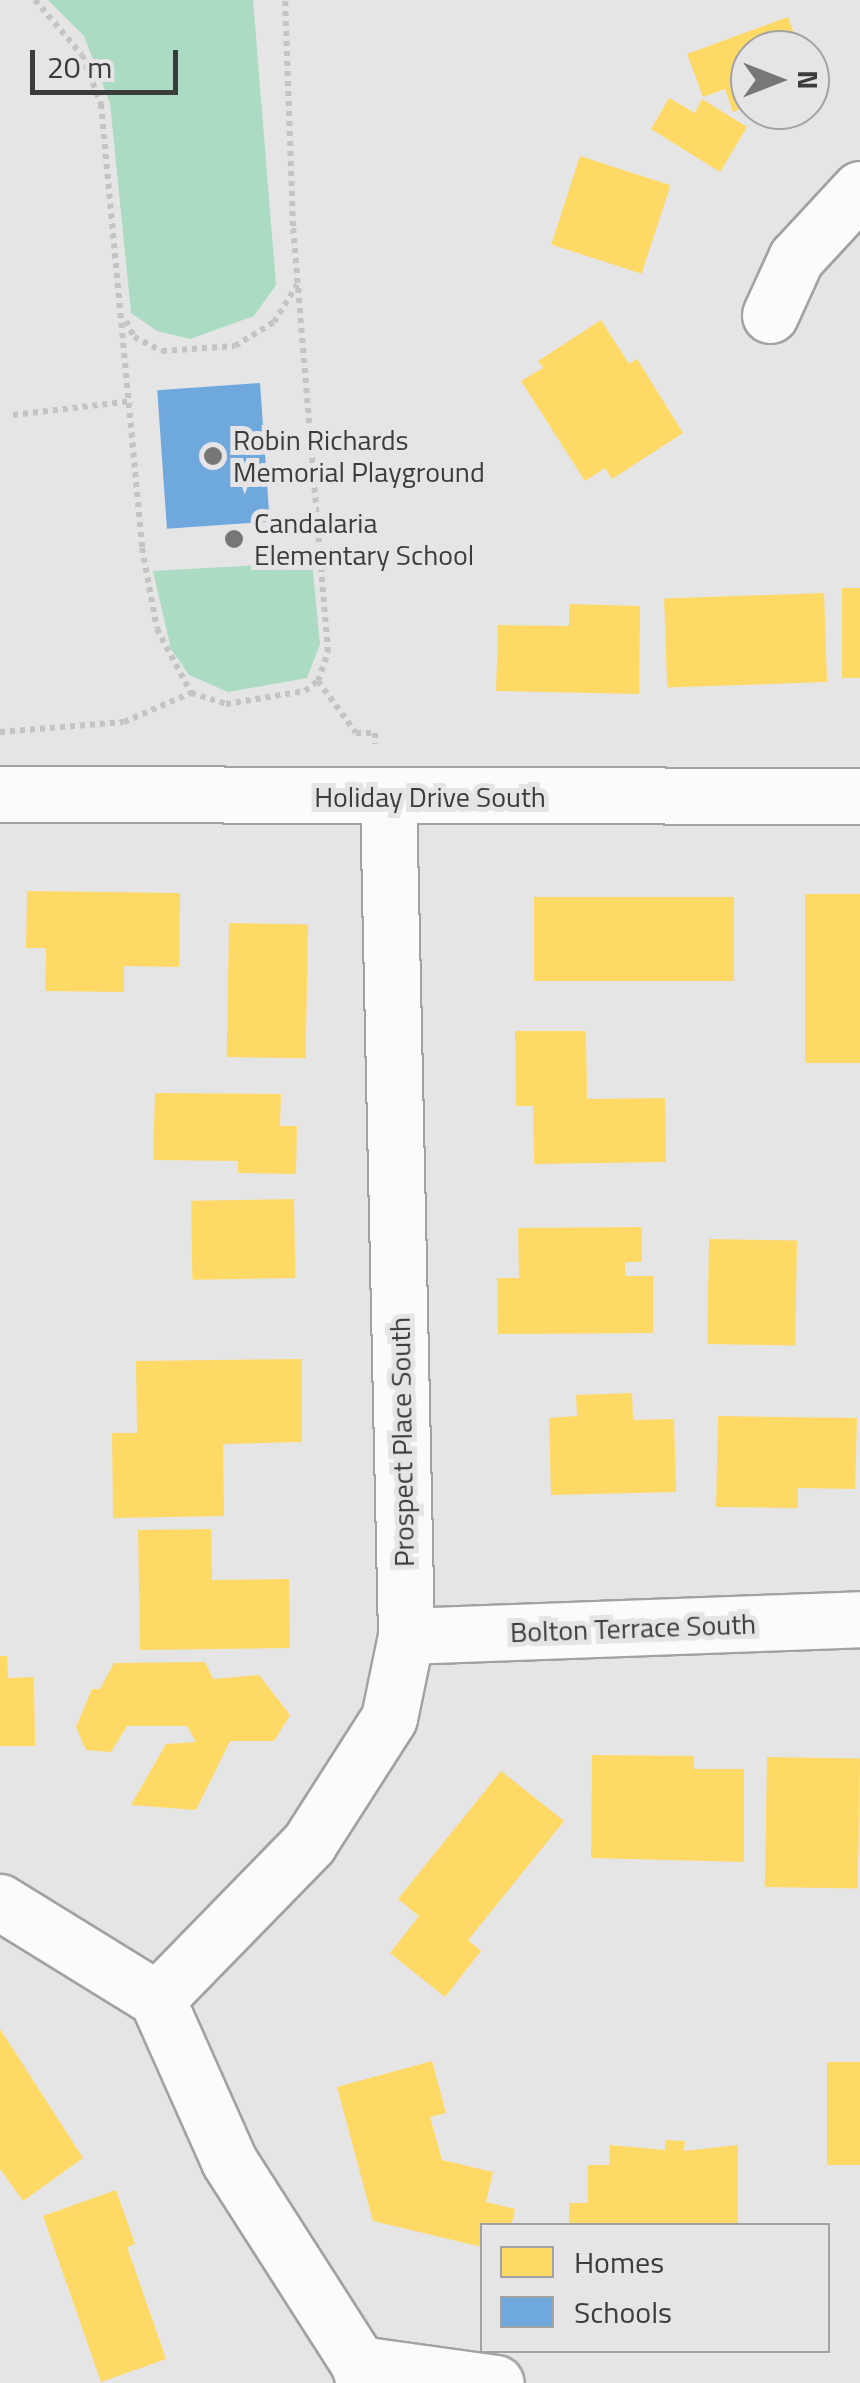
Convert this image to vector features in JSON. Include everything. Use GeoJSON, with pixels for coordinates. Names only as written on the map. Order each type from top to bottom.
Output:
{"type":"FeatureCollection","features":[{"type":"Feature","properties":{"kind":"street"},"geometry":{"type":"LineString","coordinates":[[770,315],[796,258],[860,189]]}},
{"type":"Feature","properties":{"kind":"street","name":"Holiday Drive South"},"geometry":{"type":"LineString","coordinates":[[0,794],[381,798],[860,796]]}},
{"type":"Feature","properties":{"kind":"street","name":"Prospect Place South"},"geometry":{"type":"LineString","coordinates":[[157,2000],[309,1843],[389,1718],[406,1636],[381,798]]}},
{"type":"Feature","properties":{"kind":"street","name":"Bolton Terrace South"},"geometry":{"type":"LineString","coordinates":[[406,1636],[860,1619]]}},
{"type":"Feature","properties":{"kind":"street"},"geometry":{"type":"LineString","coordinates":[[0,1902],[157,2000],[229,2161],[362,2374],[496,2383]]}},
{"type":"Feature","properties":{"kind":"path"},"geometry":{"type":"LineString","coordinates":[[35,0],[82,55],[101,104],[148,590],[166,656],[191,693],[226,704],[290,698],[318,681],[328,652],[297,285],[285,0]]}},
{"type":"Feature","properties":{"kind":"path"},"geometry":{"type":"LineString","coordinates":[[122,316],[134,336],[162,350],[235,346],[274,322],[297,285]]}},
{"type":"Feature","properties":{"kind":"path"},"geometry":{"type":"LineString","coordinates":[[13,415],[132,402]]}},
{"type":"Feature","properties":{"kind":"path"},"geometry":{"type":"LineString","coordinates":[[318,681],[356,734],[375,734],[381,798]]}},
{"type":"Feature","properties":{"kind":"path"},"geometry":{"type":"LineString","coordinates":[[0,732],[124,722],[191,693]]}},
{"type":"Feature","properties":{"kind":"green space"},"geometry":{"type":"Polygon","coordinates":[[[48,0],[253,0],[276,285],[254,316],[190,339],[157,331],[131,313],[110,103],[84,36],[48,0]]]}},
{"type":"Feature","properties":{"kind":"green space"},"geometry":{"type":"Polygon","coordinates":[[[312,562],[320,644],[307,678],[228,692],[189,675],[171,649],[153,571],[312,562]]]}},
{"type":"Feature","properties":{"kind":"building: Homes"},"geometry":{"type":"Polygon","coordinates":[[[788,17],[793,30],[753,30],[788,17]]]}},
{"type":"Feature","properties":{"kind":"building: Homes"},"geometry":{"type":"Polygon","coordinates":[[[730,38],[730,103],[725,89],[703,97],[687,54],[730,38]]]}},
{"type":"Feature","properties":{"kind":"building: Homes"},"geometry":{"type":"Polygon","coordinates":[[[669,98],[695,113],[702,99],[730,116],[730,130],[745,130],[720,172],[651,129],[669,98]]]}},
{"type":"Feature","properties":{"kind":"building: Homes"},"geometry":{"type":"Polygon","coordinates":[[[580,156],[670,185],[642,274],[551,244],[580,156]]]}},
{"type":"Feature","properties":{"kind":"building: Homes"},"geometry":{"type":"Polygon","coordinates":[[[601,320],[629,364],[637,359],[683,433],[612,479],[605,468],[585,481],[521,381],[543,368],[538,361],[601,320]]]}},
{"type":"Feature","properties":{"kind":"building: Homes"},"geometry":{"type":"Polygon","coordinates":[[[842,588],[860,588],[860,678],[842,678],[842,588]]]}},
{"type":"Feature","properties":{"kind":"building: Homes"},"geometry":{"type":"Polygon","coordinates":[[[824,593],[827,682],[667,688],[664,599],[824,593]]]}},
{"type":"Feature","properties":{"kind":"building: Homes"},"geometry":{"type":"Polygon","coordinates":[[[569,604],[640,606],[639,694],[496,691],[498,625],[569,626],[569,604]]]}},
{"type":"Feature","properties":{"kind":"building: Homes"},"geometry":{"type":"Polygon","coordinates":[[[27,891],[180,893],[179,967],[124,966],[124,992],[45,991],[46,948],[26,948],[27,891]]]}},
{"type":"Feature","properties":{"kind":"building: Homes"},"geometry":{"type":"Polygon","coordinates":[[[805,894],[860,894],[860,1063],[805,1063],[805,894]]]}},
{"type":"Feature","properties":{"kind":"building: Homes"},"geometry":{"type":"Polygon","coordinates":[[[534,897],[734,897],[734,981],[534,981],[534,897]]]}},
{"type":"Feature","properties":{"kind":"building: Homes"},"geometry":{"type":"Polygon","coordinates":[[[229,923],[308,924],[306,1058],[227,1057],[229,923]]]}},
{"type":"Feature","properties":{"kind":"building: Homes"},"geometry":{"type":"Polygon","coordinates":[[[515,1031],[586,1031],[587,1099],[665,1098],[666,1162],[534,1164],[533,1106],[516,1106],[515,1031]]]}},
{"type":"Feature","properties":{"kind":"building: Homes"},"geometry":{"type":"Polygon","coordinates":[[[155,1093],[281,1094],[280,1126],[297,1126],[296,1174],[238,1173],[238,1161],[153,1160],[155,1093]]]}},
{"type":"Feature","properties":{"kind":"building: Homes"},"geometry":{"type":"Polygon","coordinates":[[[294,1199],[295,1278],[192,1280],[191,1201],[294,1199]]]}},
{"type":"Feature","properties":{"kind":"building: Homes"},"geometry":{"type":"Polygon","coordinates":[[[642,1227],[642,1262],[625,1262],[625,1276],[653,1276],[653,1333],[498,1334],[497,1278],[519,1278],[518,1228],[642,1227]]]}},
{"type":"Feature","properties":{"kind":"building: Homes"},"geometry":{"type":"Polygon","coordinates":[[[709,1239],[797,1241],[795,1346],[707,1344],[709,1239]]]}},
{"type":"Feature","properties":{"kind":"building: Homes"},"geometry":{"type":"Polygon","coordinates":[[[302,1359],[302,1442],[223,1444],[224,1516],[113,1518],[112,1433],[137,1433],[136,1361],[302,1359]]]}},
{"type":"Feature","properties":{"kind":"building: Homes"},"geometry":{"type":"Polygon","coordinates":[[[632,1393],[633,1420],[674,1419],[676,1492],[551,1495],[549,1418],[577,1416],[576,1395],[632,1393]]]}},
{"type":"Feature","properties":{"kind":"building: Homes"},"geometry":{"type":"Polygon","coordinates":[[[718,1416],[857,1418],[855,1489],[798,1488],[798,1508],[716,1507],[718,1416]]]}},
{"type":"Feature","properties":{"kind":"building: Homes"},"geometry":{"type":"Polygon","coordinates":[[[211,1529],[212,1580],[289,1579],[290,1648],[140,1650],[138,1530],[211,1529]]]}},
{"type":"Feature","properties":{"kind":"building: Homes"},"geometry":{"type":"Polygon","coordinates":[[[0,1656],[7,1656],[8,1678],[34,1677],[35,1746],[0,1746],[0,1656]]]}},
{"type":"Feature","properties":{"kind":"building: Homes"},"geometry":{"type":"Polygon","coordinates":[[[205,1662],[213,1679],[259,1675],[290,1715],[274,1741],[230,1741],[196,1810],[131,1805],[166,1744],[196,1742],[187,1726],[127,1726],[111,1752],[86,1750],[76,1727],[92,1689],[100,1689],[114,1663],[205,1662]]]}},
{"type":"Feature","properties":{"kind":"building: Homes"},"geometry":{"type":"Polygon","coordinates":[[[592,1755],[694,1756],[694,1769],[744,1769],[744,1862],[591,1858],[592,1755]]]}},
{"type":"Feature","properties":{"kind":"building: Homes"},"geometry":{"type":"Polygon","coordinates":[[[767,1757],[860,1759],[858,1889],[765,1887],[767,1757]]]}},
{"type":"Feature","properties":{"kind":"building: Homes"},"geometry":{"type":"Polygon","coordinates":[[[501,1771],[564,1821],[468,1940],[481,1951],[445,1997],[390,1953],[419,1916],[398,1899],[501,1771]]]}},
{"type":"Feature","properties":{"kind":"building: Homes"},"geometry":{"type":"Polygon","coordinates":[[[0,2029],[83,2158],[23,2201],[0,2169],[0,2029]]]}},
{"type":"Feature","properties":{"kind":"building: Homes"},"geometry":{"type":"Polygon","coordinates":[[[432,2061],[446,2113],[430,2117],[442,2160],[493,2172],[486,2202],[515,2209],[512,2223],[480,2223],[480,2247],[373,2221],[337,2087],[432,2061]]]}},
{"type":"Feature","properties":{"kind":"building: Homes"},"geometry":{"type":"Polygon","coordinates":[[[827,2062],[860,2062],[860,2165],[827,2165],[827,2062]]]}},
{"type":"Feature","properties":{"kind":"building: Homes"},"geometry":{"type":"Polygon","coordinates":[[[665,2140],[685,2141],[684,2151],[738,2145],[738,2223],[569,2223],[569,2203],[588,2203],[588,2165],[609,2165],[610,2145],[665,2150],[665,2140]]]}},
{"type":"Feature","properties":{"kind":"building: Homes"},"geometry":{"type":"Polygon","coordinates":[[[116,2190],[135,2244],[127,2247],[166,2359],[101,2382],[43,2216],[116,2190]]]}},
{"type":"Feature","properties":{"kind":"building: Schools","name":"Robin Richards Memorial Playground"},"geometry":{"type":"Polygon","coordinates":[[[260,383],[270,522],[167,529],[157,390],[260,383]]]}},
{"type":"Feature","properties":{"kind":"place","name":"Robin Richards Memorial Playground"},"geometry":{"type":"Point","coordinates":[213,456]}},
{"type":"Feature","properties":{"kind":"place","name":"Candalaria Elementary School"},"geometry":{"type":"Point","coordinates":[234,539]}}]}
